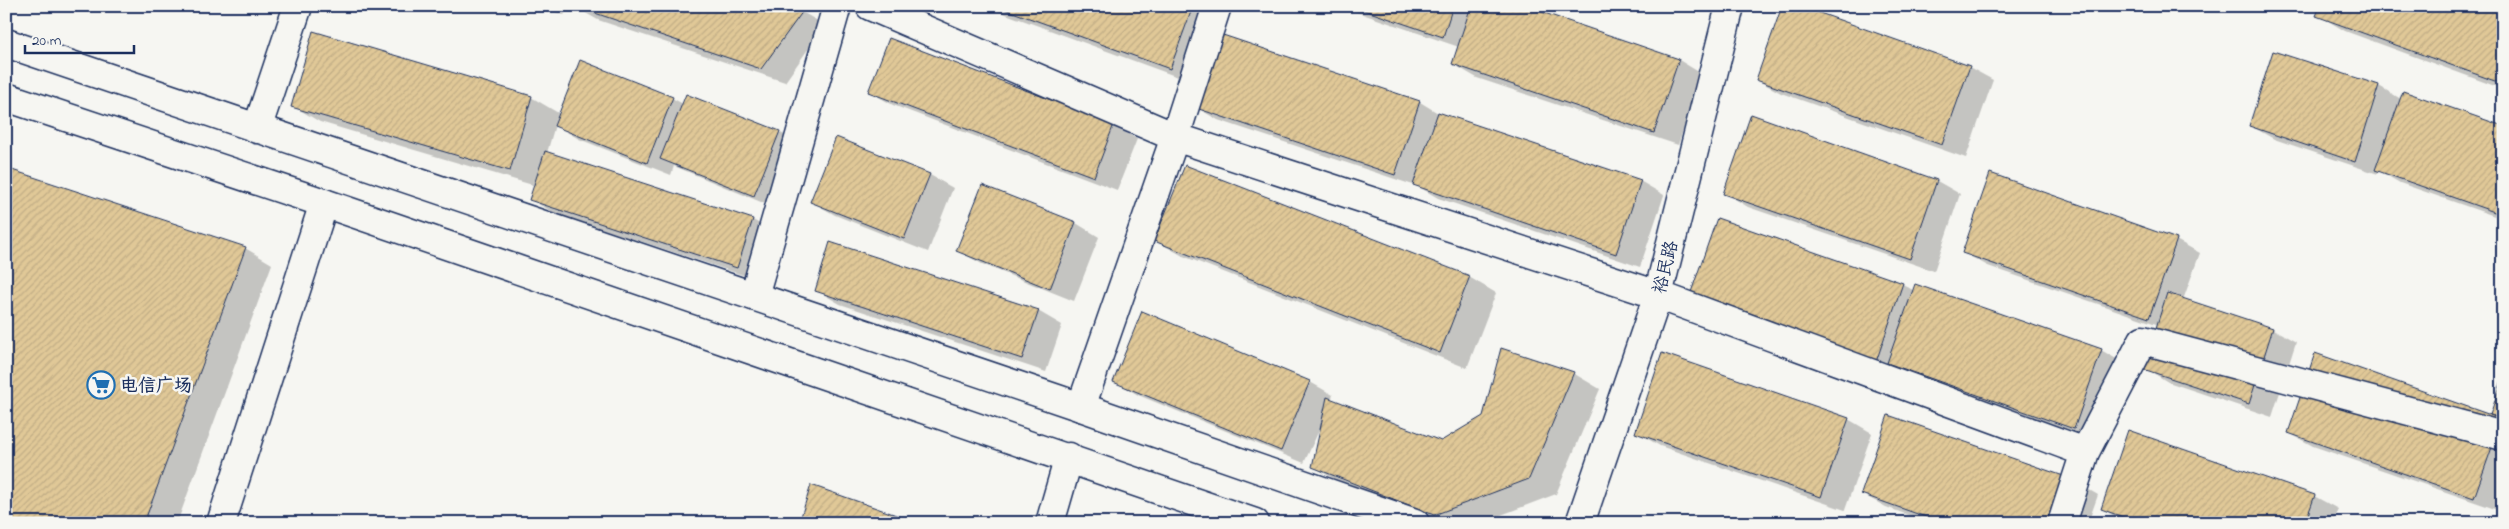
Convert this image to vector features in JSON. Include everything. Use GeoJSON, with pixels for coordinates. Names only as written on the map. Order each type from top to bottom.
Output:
{"type":"FeatureCollection","features":[{"type":"Feature","properties":{"kind":"street"},"geometry":{"type":"LineString","coordinates":[[257,129],[298,6]]}},
{"type":"Feature","properties":{"kind":"street"},"geometry":{"type":"LineString","coordinates":[[754,296],[837,6]]}},
{"type":"Feature","properties":{"kind":"street"},"geometry":{"type":"LineString","coordinates":[[870,6],[1175,137],[1658,295],[2085,452]]}},
{"type":"Feature","properties":{"kind":"street"},"geometry":{"type":"LineString","coordinates":[[1081,407],[1175,137],[1217,6]]}},
{"type":"Feature","properties":{"kind":"street","name":"裕民路"},"geometry":{"type":"LineString","coordinates":[[1580,523],[1658,295],[1730,6]]}},
{"type":"Feature","properties":{"kind":"street"},"geometry":{"type":"LineString","coordinates":[[6,43],[1081,407],[1415,523]]}},
{"type":"Feature","properties":{"kind":"street"},"geometry":{"type":"LineString","coordinates":[[6,97],[324,202],[1069,457],[1255,523]]}},
{"type":"Feature","properties":{"kind":"street"},"geometry":{"type":"LineString","coordinates":[[221,523],[324,202]]}},
{"type":"Feature","properties":{"kind":"street"},"geometry":{"type":"LineString","coordinates":[[2062,523],[2085,452],[2143,340],[2503,436]]}},
{"type":"Feature","properties":{"kind":"street"},"geometry":{"type":"LineString","coordinates":[[1050,523],[1069,457]]}},
{"type":"Feature","properties":{"kind":"building"},"geometry":{"type":"Polygon","coordinates":[[[574,6],[789,6],[803,11],[761,69],[574,6]]]}},
{"type":"Feature","properties":{"kind":"building"},"geometry":{"type":"Polygon","coordinates":[[[996,6],[1193,6],[1170,69],[996,6]]]}},
{"type":"Feature","properties":{"kind":"building"},"geometry":{"type":"Polygon","coordinates":[[[1352,6],[1453,6],[1443,37],[1352,6]]]}},
{"type":"Feature","properties":{"kind":"building"},"geometry":{"type":"Polygon","coordinates":[[[1471,6],[1524,6],[1679,59],[1654,133],[1452,64],[1471,6]]]}},
{"type":"Feature","properties":{"kind":"building"},"geometry":{"type":"Polygon","coordinates":[[[1782,6],[1800,6],[1970,66],[1942,145],[1756,80],[1782,6]]]}},
{"type":"Feature","properties":{"kind":"building"},"geometry":{"type":"Polygon","coordinates":[[[2320,6],[2503,6],[2503,84],[2316,16],[2320,6]]]}},
{"type":"Feature","properties":{"kind":"building"},"geometry":{"type":"Polygon","coordinates":[[[313,31],[532,96],[510,171],[291,107],[313,31]]]}},
{"type":"Feature","properties":{"kind":"building"},"geometry":{"type":"Polygon","coordinates":[[[1217,33],[1420,101],[1395,175],[1193,107],[1217,33]]]}},
{"type":"Feature","properties":{"kind":"building"},"geometry":{"type":"Polygon","coordinates":[[[889,38],[1114,124],[1094,177],[868,92],[889,38]]]}},
{"type":"Feature","properties":{"kind":"building"},"geometry":{"type":"Polygon","coordinates":[[[2273,51],[2379,85],[2355,162],[2249,126],[2273,51]]]}},
{"type":"Feature","properties":{"kind":"building"},"geometry":{"type":"Polygon","coordinates":[[[580,60],[673,97],[647,163],[554,126],[580,60]]]}},
{"type":"Feature","properties":{"kind":"building"},"geometry":{"type":"Polygon","coordinates":[[[2403,91],[2503,126],[2503,215],[2375,170],[2403,91]]]}},
{"type":"Feature","properties":{"kind":"building"},"geometry":{"type":"Polygon","coordinates":[[[686,94],[780,131],[754,196],[660,159],[686,94]]]}},
{"type":"Feature","properties":{"kind":"building"},"geometry":{"type":"Polygon","coordinates":[[[1438,112],[1641,180],[1616,254],[1413,185],[1438,112]]]}},
{"type":"Feature","properties":{"kind":"building"},"geometry":{"type":"Polygon","coordinates":[[[1751,114],[1937,180],[1910,259],[1723,194],[1751,114]]]}},
{"type":"Feature","properties":{"kind":"building"},"geometry":{"type":"Polygon","coordinates":[[[836,137],[930,174],[904,239],[810,202],[836,137]]]}},
{"type":"Feature","properties":{"kind":"building"},"geometry":{"type":"Polygon","coordinates":[[[545,151],[753,219],[737,268],[529,200],[545,151]]]}},
{"type":"Feature","properties":{"kind":"building"},"geometry":{"type":"Polygon","coordinates":[[[1185,165],[1470,276],[1440,353],[1154,241],[1185,165]]]}},
{"type":"Feature","properties":{"kind":"building","name":"电信广场"},"geometry":{"type":"Polygon","coordinates":[[[6,168],[246,247],[144,523],[6,523],[6,168]]]}},
{"type":"Feature","properties":{"kind":"building"},"geometry":{"type":"Polygon","coordinates":[[[1990,173],[2177,239],[2149,318],[1962,253],[1990,173]]]}},
{"type":"Feature","properties":{"kind":"building"},"geometry":{"type":"Polygon","coordinates":[[[982,185],[1076,222],[1050,289],[956,251],[982,185]]]}},
{"type":"Feature","properties":{"kind":"building"},"geometry":{"type":"Polygon","coordinates":[[[1717,218],[1903,283],[1876,362],[1689,298],[1717,218]]]}},
{"type":"Feature","properties":{"kind":"building"},"geometry":{"type":"Polygon","coordinates":[[[830,242],[1039,310],[1022,359],[815,291],[830,242]]]}},
{"type":"Feature","properties":{"kind":"building"},"geometry":{"type":"Polygon","coordinates":[[[1915,284],[2102,349],[2074,429],[1887,363],[1915,284]]]}},
{"type":"Feature","properties":{"kind":"building"},"geometry":{"type":"Polygon","coordinates":[[[2167,293],[2273,328],[2249,404],[2143,369],[2167,293]]]}},
{"type":"Feature","properties":{"kind":"building"},"geometry":{"type":"Polygon","coordinates":[[[1142,311],[1310,381],[1281,451],[1113,382],[1142,311]]]}},
{"type":"Feature","properties":{"kind":"building"},"geometry":{"type":"Polygon","coordinates":[[[1501,348],[1574,372],[1529,479],[1434,515],[1312,467],[1327,397],[1441,441],[1483,416],[1501,348]]]}},
{"type":"Feature","properties":{"kind":"building"},"geometry":{"type":"Polygon","coordinates":[[[1662,353],[1849,418],[1821,497],[1635,433],[1662,353]]]}},
{"type":"Feature","properties":{"kind":"building"},"geometry":{"type":"Polygon","coordinates":[[[2315,353],[2502,419],[2474,498],[2288,433],[2315,353]]]}},
{"type":"Feature","properties":{"kind":"building"},"geometry":{"type":"Polygon","coordinates":[[[2503,377],[2503,419],[2490,415],[2503,377]]]}},
{"type":"Feature","properties":{"kind":"building"},"geometry":{"type":"Polygon","coordinates":[[[1888,415],[2075,480],[2060,523],[1943,523],[1861,494],[1888,415]]]}},
{"type":"Feature","properties":{"kind":"building"},"geometry":{"type":"Polygon","coordinates":[[[2128,430],[2315,495],[2305,523],[2139,523],[2101,509],[2128,430]]]}},
{"type":"Feature","properties":{"kind":"building"},"geometry":{"type":"Polygon","coordinates":[[[811,485],[919,523],[799,523],[811,485]]]}},
{"type":"Feature","properties":{"kind":"place","name":"电信广场"},"geometry":{"type":"Point","coordinates":[101,385]}}]}
